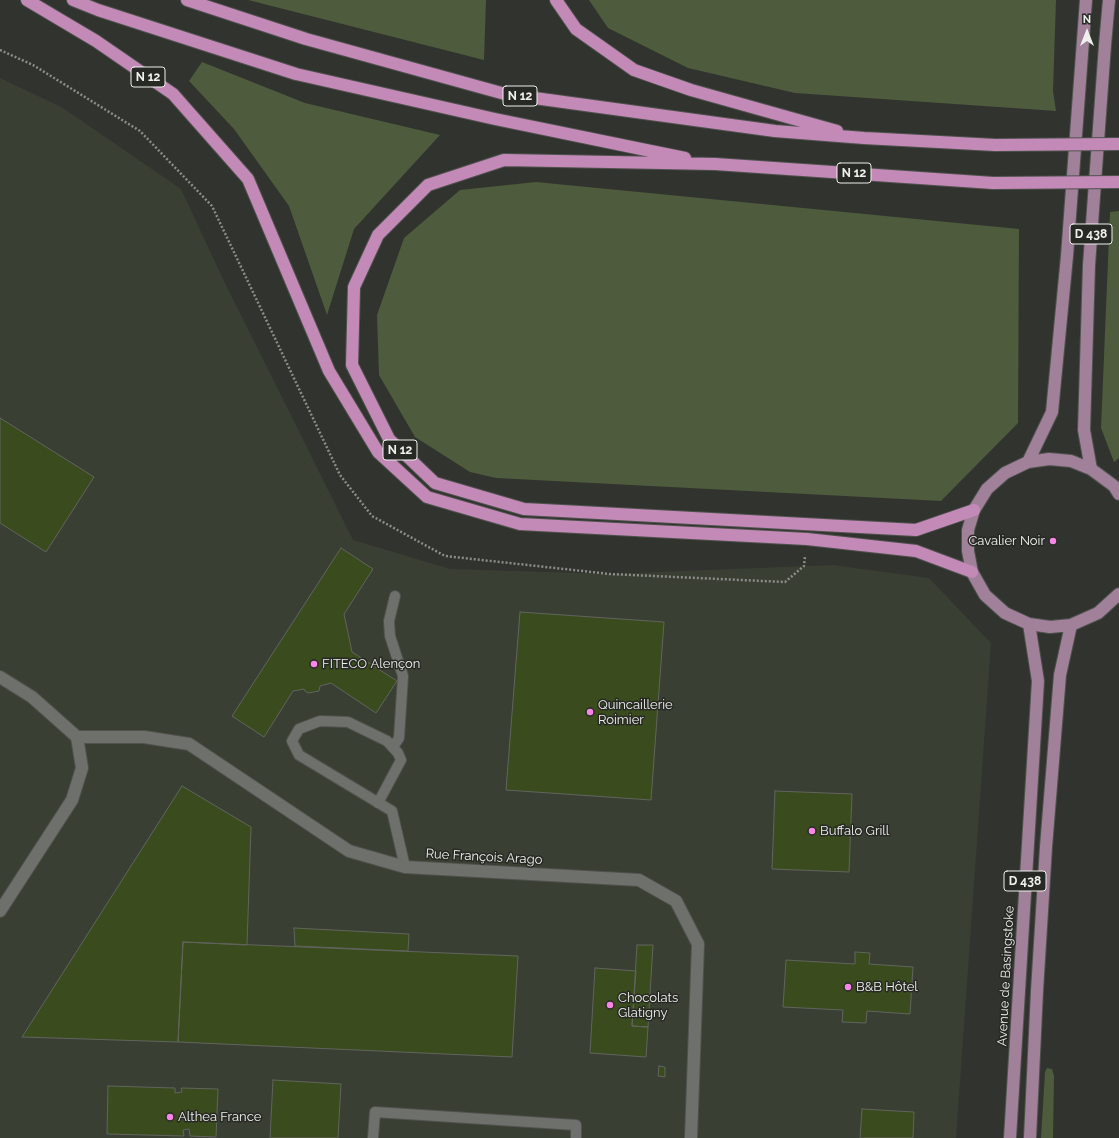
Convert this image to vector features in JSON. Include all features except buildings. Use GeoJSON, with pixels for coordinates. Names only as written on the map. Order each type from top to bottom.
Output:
{"type":"FeatureCollection","features":[{"type":"Feature","properties":{"kind":"highway","name":"N 12"},"geometry":{"type":"LineString","coordinates":[[28,0],[96,41],[173,94],[248,179],[329,370],[378,452],[427,497],[520,524],[807,539],[916,551],[972,572]]}},
{"type":"Feature","properties":{"kind":"highway","name":"N 12"},"geometry":{"type":"LineString","coordinates":[[73,0],[98,10],[296,74],[495,119],[715,164]]}},
{"type":"Feature","properties":{"kind":"highway","name":"N 12"},"geometry":{"type":"LineString","coordinates":[[187,0],[306,39],[505,94],[775,131],[864,138],[995,145],[1119,144]]}},
{"type":"Feature","properties":{"kind":"highway","name":"N 12"},"geometry":{"type":"LineString","coordinates":[[556,0],[576,29],[634,70],[691,90],[864,138]]}},
{"type":"Feature","properties":{"kind":"highway","name":"N 12"},"geometry":{"type":"LineString","coordinates":[[974,510],[916,530],[524,509],[435,483],[389,439],[352,365],[354,287],[378,235],[428,185],[504,160],[715,164],[993,183],[1119,182]]}},
{"type":"Feature","properties":{"kind":"main road","name":"D 438"},"geometry":{"type":"LineString","coordinates":[[1028,462],[1052,412],[1067,256],[1086,0]]}},
{"type":"Feature","properties":{"kind":"main road","name":"D 438"},"geometry":{"type":"LineString","coordinates":[[1091,469],[1084,430],[1089,265],[1109,0]]}},
{"type":"Feature","properties":{"kind":"main road"},"geometry":{"type":"LineString","coordinates":[[1119,494],[1114,486],[1091,469],[1071,461],[1049,459],[1028,462],[1006,473],[987,489],[974,510],[968,530],[968,551],[972,572],[985,595],[1005,613],[1029,624],[1050,627],[1071,625],[1098,614],[1119,594]]}},
{"type":"Feature","properties":{"kind":"main road","name":"Avenue de Basingstoke"},"geometry":{"type":"LineString","coordinates":[[1010,1138],[1038,681],[1029,624]]}},
{"type":"Feature","properties":{"kind":"main road","name":"D 438"},"geometry":{"type":"LineString","coordinates":[[1030,1138],[1046,847],[1060,675],[1071,625]]}},
{"type":"Feature","properties":{"kind":"street"},"geometry":{"type":"LineString","coordinates":[[0,676],[32,697],[77,737],[82,768],[72,800],[0,911]]}},
{"type":"Feature","properties":{"kind":"street","name":"Rue François Arago"},"geometry":{"type":"LineString","coordinates":[[77,737],[144,737],[189,744],[349,851],[405,867],[639,880],[676,901],[698,944],[691,1138]]}},
{"type":"Feature","properties":{"kind":"lane"},"geometry":{"type":"LineString","coordinates":[[393,748],[399,738],[404,676],[390,636],[389,621],[394,596]]}},
{"type":"Feature","properties":{"kind":"lane"},"geometry":{"type":"LineString","coordinates":[[378,803],[401,760],[398,753],[387,741],[348,722],[320,721],[299,729],[292,742],[299,755],[378,803],[392,811],[405,867]]}},
{"type":"Feature","properties":{"kind":"lane"},"geometry":{"type":"LineString","coordinates":[[373,1138],[375,1112],[576,1125],[576,1138]]}},
{"type":"Feature","properties":{"kind":"shaded area"},"geometry":{"type":"Polygon","coordinates":[[[0,78],[63,108],[181,189],[222,277],[353,540],[450,569],[610,574],[833,565],[929,578],[991,643],[956,1138],[0,1138],[0,78]]]}},
{"type":"Feature","properties":{"kind":"green space"},"geometry":{"type":"Polygon","coordinates":[[[248,0],[486,0],[484,60],[248,0]]]}},
{"type":"Feature","properties":{"kind":"green space"},"geometry":{"type":"Polygon","coordinates":[[[589,0],[1056,0],[1053,91],[1056,111],[795,93],[688,68],[608,28],[589,0]]]}},
{"type":"Feature","properties":{"kind":"green space"},"geometry":{"type":"Polygon","coordinates":[[[202,62],[305,103],[440,135],[354,229],[327,315],[289,206],[234,129],[189,81],[202,62]]]}},
{"type":"Feature","properties":{"kind":"green space"},"geometry":{"type":"Polygon","coordinates":[[[536,182],[1019,229],[1018,423],[941,501],[496,478],[470,472],[415,437],[379,375],[377,315],[404,238],[460,190],[536,182]]]}},
{"type":"Feature","properties":{"kind":"green space"},"geometry":{"type":"Polygon","coordinates":[[[1119,211],[1119,458],[1114,462],[1101,428],[1110,212],[1119,211]]]}},
{"type":"Feature","properties":{"kind":"green space"},"geometry":{"type":"Polygon","coordinates":[[[1047,1068],[1052,1069],[1054,1076],[1053,1138],[1041,1138],[1045,1072],[1047,1068]]]}},
{"type":"Feature","properties":{"kind":"place","name":"Cavalier Noir"},"geometry":{"type":"Point","coordinates":[1053,541]}},
{"type":"Feature","properties":{"kind":"place","name":"FITECO Alençon"},"geometry":{"type":"Point","coordinates":[314,664]}},
{"type":"Feature","properties":{"kind":"place","name":"Quincaillerie Roimier"},"geometry":{"type":"Point","coordinates":[590,712]}},
{"type":"Feature","properties":{"kind":"place","name":"Buffalo Grill"},"geometry":{"type":"Point","coordinates":[812,831]}},
{"type":"Feature","properties":{"kind":"place","name":"B&B Hôtel"},"geometry":{"type":"Point","coordinates":[848,987]}},
{"type":"Feature","properties":{"kind":"place","name":"Chocolats Glatigny"},"geometry":{"type":"Point","coordinates":[610,1005]}},
{"type":"Feature","properties":{"kind":"place","name":"Althea France"},"geometry":{"type":"Point","coordinates":[170,1117]}}]}
